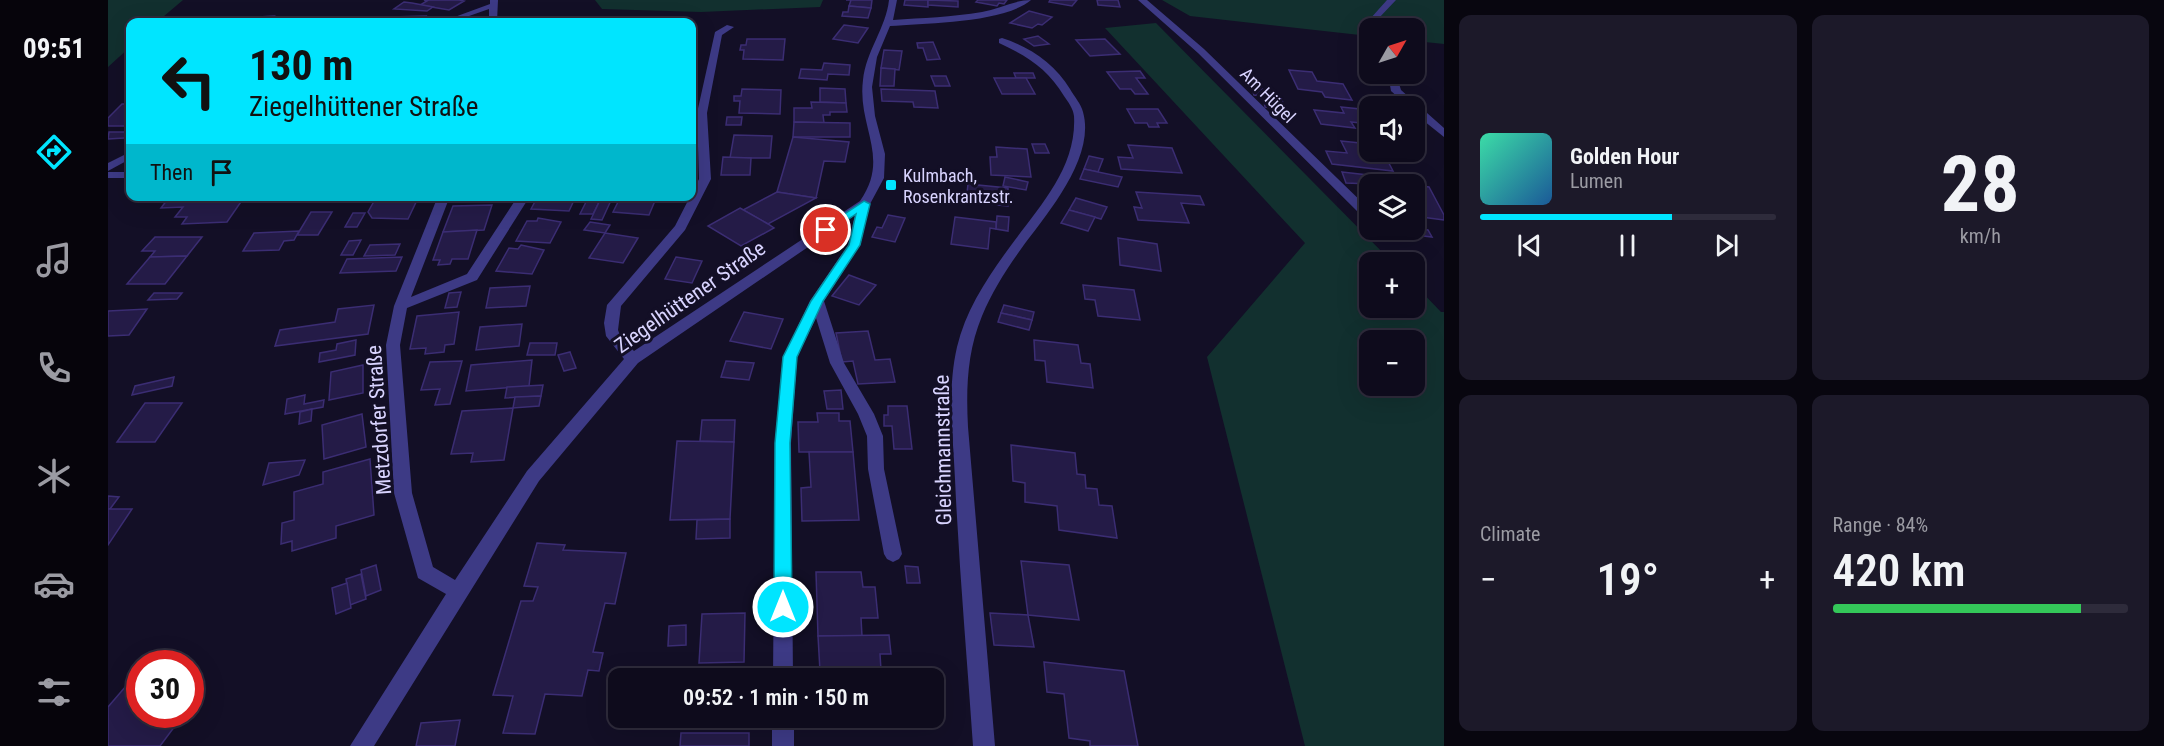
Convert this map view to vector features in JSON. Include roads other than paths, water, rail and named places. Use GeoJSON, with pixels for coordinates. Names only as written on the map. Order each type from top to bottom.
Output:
{"type":"FeatureCollection","features":[{"type":"Feature","properties":{"kind":"street","name":"Ziegelhüttener Straße"},"geometry":{"type":"LineString","coordinates":[[361,746],[404,682],[458,591],[533,476],[633,359],[864,204],[875,192],[880,151],[867,103],[868,70],[877,41],[889,23],[894,0]]}},
{"type":"Feature","properties":{"kind":"street"},"geometry":{"type":"LineString","coordinates":[[889,23],[990,13],[1021,5],[1028,0]]}},
{"type":"Feature","properties":{"kind":"street","name":"Am Hügel"},"geometry":{"type":"LineString","coordinates":[[1142,0],[1200,51],[1359,206]]}},
{"type":"Feature","properties":{"kind":"street"},"geometry":{"type":"LineString","coordinates":[[1375,18],[1392,0]]}},
{"type":"Feature","properties":{"kind":"street"},"geometry":{"type":"LineString","coordinates":[[455,18],[494,2],[493,18]]}},
{"type":"Feature","properties":{"kind":"street"},"geometry":{"type":"LineString","coordinates":[[696,197],[705,179],[702,113],[718,34],[730,27]]}},
{"type":"Feature","properties":{"kind":"street","name":"Gleichmannstraße"},"geometry":{"type":"LineString","coordinates":[[984,746],[964,496],[959,394],[964,348],[974,317],[1005,263],[1050,204],[1070,171],[1079,142],[1080,114],[1060,77],[1029,53],[1002,42]]}},
{"type":"Feature","properties":{"kind":"street"},"geometry":{"type":"LineString","coordinates":[[1425,117],[1444,134]]}},
{"type":"Feature","properties":{"kind":"street"},"geometry":{"type":"LineString","coordinates":[[108,168],[126,157]]}},
{"type":"Feature","properties":{"kind":"street"},"geometry":{"type":"LineString","coordinates":[[108,175],[126,175]]}},
{"type":"Feature","properties":{"kind":"street","name":"Metzdorfer Straße"},"geometry":{"type":"LineString","coordinates":[[442,201],[401,306],[393,345],[403,493],[425,572],[458,591]]}},
{"type":"Feature","properties":{"kind":"street"},"geometry":{"type":"LineString","coordinates":[[401,306],[472,277],[521,201]]}},
{"type":"Feature","properties":{"kind":"street"},"geometry":{"type":"LineString","coordinates":[[633,359],[612,338],[610,321],[614,306],[681,227],[694,201]]}},
{"type":"Feature","properties":{"kind":"street"},"geometry":{"type":"LineString","coordinates":[[783,668],[783,443],[786,380],[790,357],[817,301],[855,245],[864,204]]}},
{"type":"Feature","properties":{"kind":"street"},"geometry":{"type":"LineString","coordinates":[[817,301],[837,363],[866,414],[875,436],[876,469],[892,554]]}},
{"type":"Feature","properties":{"kind":"street"},"geometry":{"type":"LineString","coordinates":[[783,728],[783,746]]}},
{"type":"Feature","properties":{"kind":"place","name":"Kulmbach, Rosenkrantzstr."},"geometry":{"type":"Point","coordinates":[891,185]}}]}
